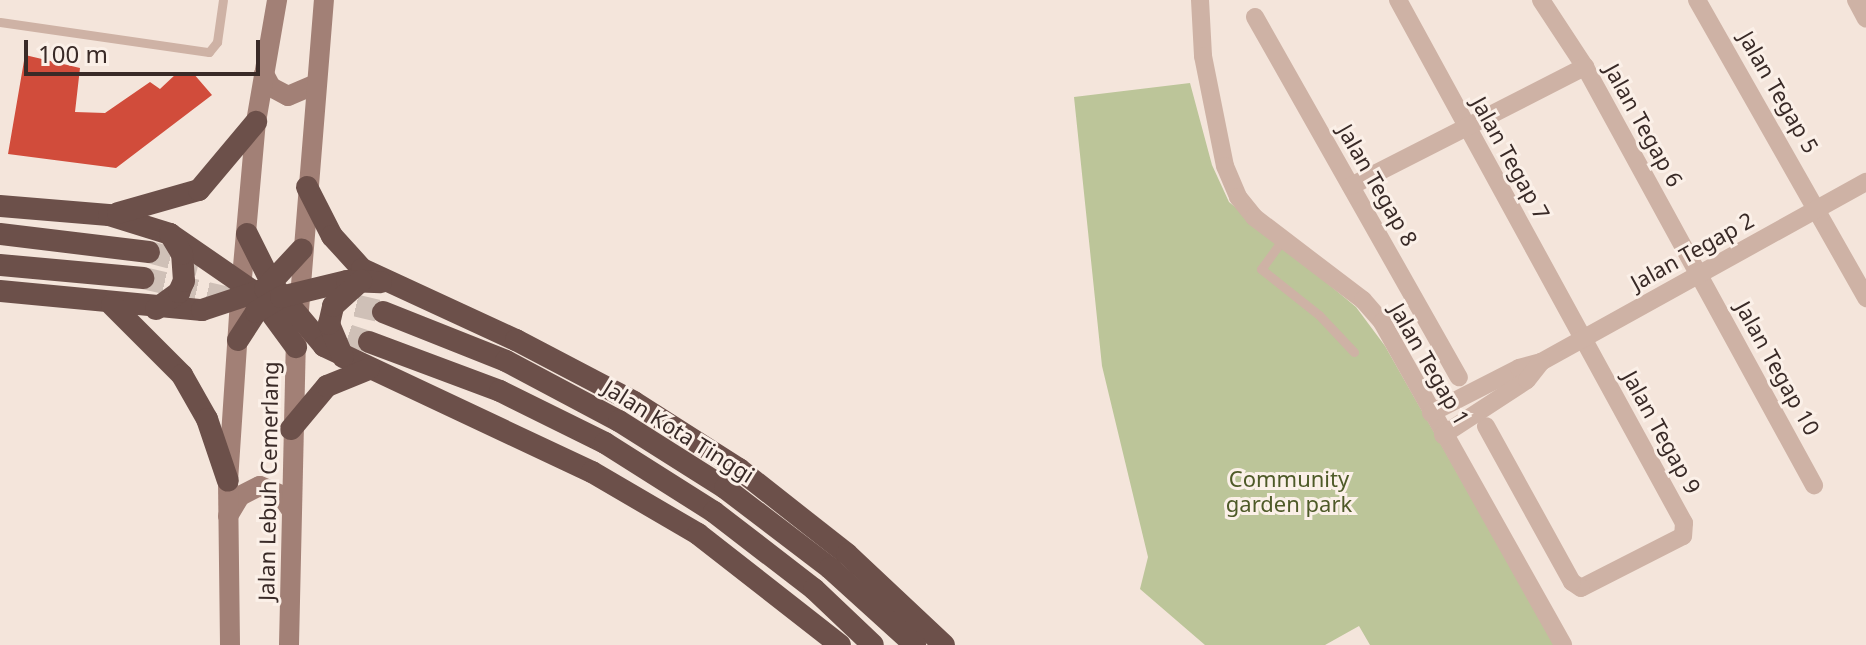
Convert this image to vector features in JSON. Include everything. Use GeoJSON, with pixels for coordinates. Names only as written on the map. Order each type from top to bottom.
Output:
{"type":"FeatureCollection","features":[{"type":"Feature","properties":{"kind":"highway"},"geometry":{"type":"LineString","coordinates":[[109,215],[168,203],[199,190],[256,122]]}},
{"type":"Feature","properties":{"kind":"highway"},"geometry":{"type":"LineString","coordinates":[[307,187],[340,246],[372,282],[516,340],[634,402],[726,461],[847,554],[944,645]]}},
{"type":"Feature","properties":{"kind":"highway"},"geometry":{"type":"LineString","coordinates":[[0,206],[109,215],[170,234],[266,293],[344,358],[488,419],[698,534],[840,645]]}},
{"type":"Feature","properties":{"kind":"highway"},"geometry":{"type":"LineString","coordinates":[[0,234],[149,252]]}},
{"type":"Feature","properties":{"kind":"highway"},"geometry":{"type":"LineString","coordinates":[[156,309],[179,292],[184,281],[182,254],[170,234]]}},
{"type":"Feature","properties":{"kind":"highway"},"geometry":{"type":"LineString","coordinates":[[247,234],[266,293],[296,347]]}},
{"type":"Feature","properties":{"kind":"highway"},"geometry":{"type":"LineString","coordinates":[[238,340],[266,293],[302,249]]}},
{"type":"Feature","properties":{"kind":"highway"},"geometry":{"type":"LineString","coordinates":[[0,265],[143,278]]}},
{"type":"Feature","properties":{"kind":"highway"},"geometry":{"type":"LineString","coordinates":[[0,291],[112,305],[202,310],[266,293],[372,282]]}},
{"type":"Feature","properties":{"kind":"highway"},"geometry":{"type":"LineString","coordinates":[[344,358],[329,324],[333,306],[372,282]]}},
{"type":"Feature","properties":{"kind":"highway"},"geometry":{"type":"LineString","coordinates":[[112,305],[182,375],[207,419],[228,481]]}},
{"type":"Feature","properties":{"kind":"highway","name":"Jalan Kota Tinggi"},"geometry":{"type":"LineString","coordinates":[[383,312],[506,361],[619,421],[725,488],[830,568],[915,645]]}},
{"type":"Feature","properties":{"kind":"highway"},"geometry":{"type":"LineString","coordinates":[[369,342],[500,391],[605,443],[714,512],[814,589],[873,645]]}},
{"type":"Feature","properties":{"kind":"highway"},"geometry":{"type":"LineString","coordinates":[[291,429],[327,386],[369,369]]}},
{"type":"Feature","properties":{"kind":"main road"},"geometry":{"type":"LineString","coordinates":[[247,234],[256,122],[277,0]]}},
{"type":"Feature","properties":{"kind":"main road"},"geometry":{"type":"LineString","coordinates":[[302,249],[314,85],[324,0]]}},
{"type":"Feature","properties":{"kind":"main road"},"geometry":{"type":"LineString","coordinates":[[264,74],[271,87],[288,96],[314,85]]}},
{"type":"Feature","properties":{"kind":"main road","name":"Jalan Lebuh Cemerlang"},"geometry":{"type":"LineString","coordinates":[[289,645],[291,429],[298,318]]}},
{"type":"Feature","properties":{"kind":"main road","name":"Jalan Lebuh Cemerlang"},"geometry":{"type":"LineString","coordinates":[[230,645],[228,481],[238,340]]}},
{"type":"Feature","properties":{"kind":"main road"},"geometry":{"type":"LineString","coordinates":[[228,516],[240,496],[260,486],[281,495],[291,510]]}},
{"type":"Feature","properties":{"kind":"street","name":"Jalan Tegap 1"},"geometry":{"type":"LineString","coordinates":[[1200,0],[1203,56],[1225,166],[1238,197],[1283,239],[1363,300],[1382,322],[1563,645]]}},
{"type":"Feature","properties":{"kind":"street","name":"Jalan Tegap 7"},"geometry":{"type":"LineString","coordinates":[[1398,0],[1583,338]]}},
{"type":"Feature","properties":{"kind":"street","name":"Jalan Tegap 6"},"geometry":{"type":"LineString","coordinates":[[1541,0],[1585,67],[1699,275]]}},
{"type":"Feature","properties":{"kind":"street","name":"Jalan Tegap 5"},"geometry":{"type":"LineString","coordinates":[[1697,0],[1819,208],[1866,298]]}},
{"type":"Feature","properties":{"kind":"street"},"geometry":{"type":"LineString","coordinates":[[1856,0],[1866,19]]}},
{"type":"Feature","properties":{"kind":"street","name":"Jalan Tegap 8"},"geometry":{"type":"LineString","coordinates":[[1255,17],[1459,377]]}},
{"type":"Feature","properties":{"kind":"street"},"geometry":{"type":"LineString","coordinates":[[1351,186],[1585,67]]}},
{"type":"Feature","properties":{"kind":"street","name":"Jalan Tegap 2"},"geometry":{"type":"LineString","coordinates":[[1431,413],[1519,368],[1541,362],[1866,182]]}},
{"type":"Feature","properties":{"kind":"street","name":"Jalan Tegap 10"},"geometry":{"type":"LineString","coordinates":[[1699,275],[1814,485]]}},
{"type":"Feature","properties":{"kind":"street","name":"Jalan Tegap 9"},"geometry":{"type":"LineString","coordinates":[[1486,426],[1572,582],[1594,585],[1683,536],[1684,523],[1583,338]]}},
{"type":"Feature","properties":{"kind":"street","name":"Jalan Tegap 2"},"geometry":{"type":"LineString","coordinates":[[1443,435],[1527,380],[1541,362]]}},
{"type":"Feature","properties":{"kind":"lane"},"geometry":{"type":"LineString","coordinates":[[0,22],[209,52],[217,42],[223,0]]}},
{"type":"Feature","properties":{"kind":"lane"},"geometry":{"type":"LineString","coordinates":[[1283,239],[1261,269],[1319,315],[1354,352]]}},
{"type":"Feature","properties":{"kind":"green space","name":"Community garden park"},"geometry":{"type":"Polygon","coordinates":[[[1190,83],[1212,165],[1229,202],[1356,307],[1385,346],[1555,645],[1370,645],[1359,626],[1325,645],[1205,645],[1140,589],[1148,557],[1102,366],[1074,97],[1190,83]]]}},
{"type":"Feature","properties":{"kind":"building"},"geometry":{"type":"Polygon","coordinates":[[[25,55],[80,68],[75,112],[105,113],[150,82],[160,89],[177,73],[193,73],[212,95],[116,168],[8,154],[25,55]]]}},
{"type":"Feature","properties":{"kind":"tunnel"},"geometry":{"type":"LineString","coordinates":[[149,252],[198,265]]}},
{"type":"Feature","properties":{"kind":"tunnel"},"geometry":{"type":"LineString","coordinates":[[143,278],[242,301]]}},
{"type":"Feature","properties":{"kind":"tunnel"},"geometry":{"type":"LineString","coordinates":[[324,298],[383,312]]}},
{"type":"Feature","properties":{"kind":"tunnel"},"geometry":{"type":"LineString","coordinates":[[317,325],[369,342]]}}]}
